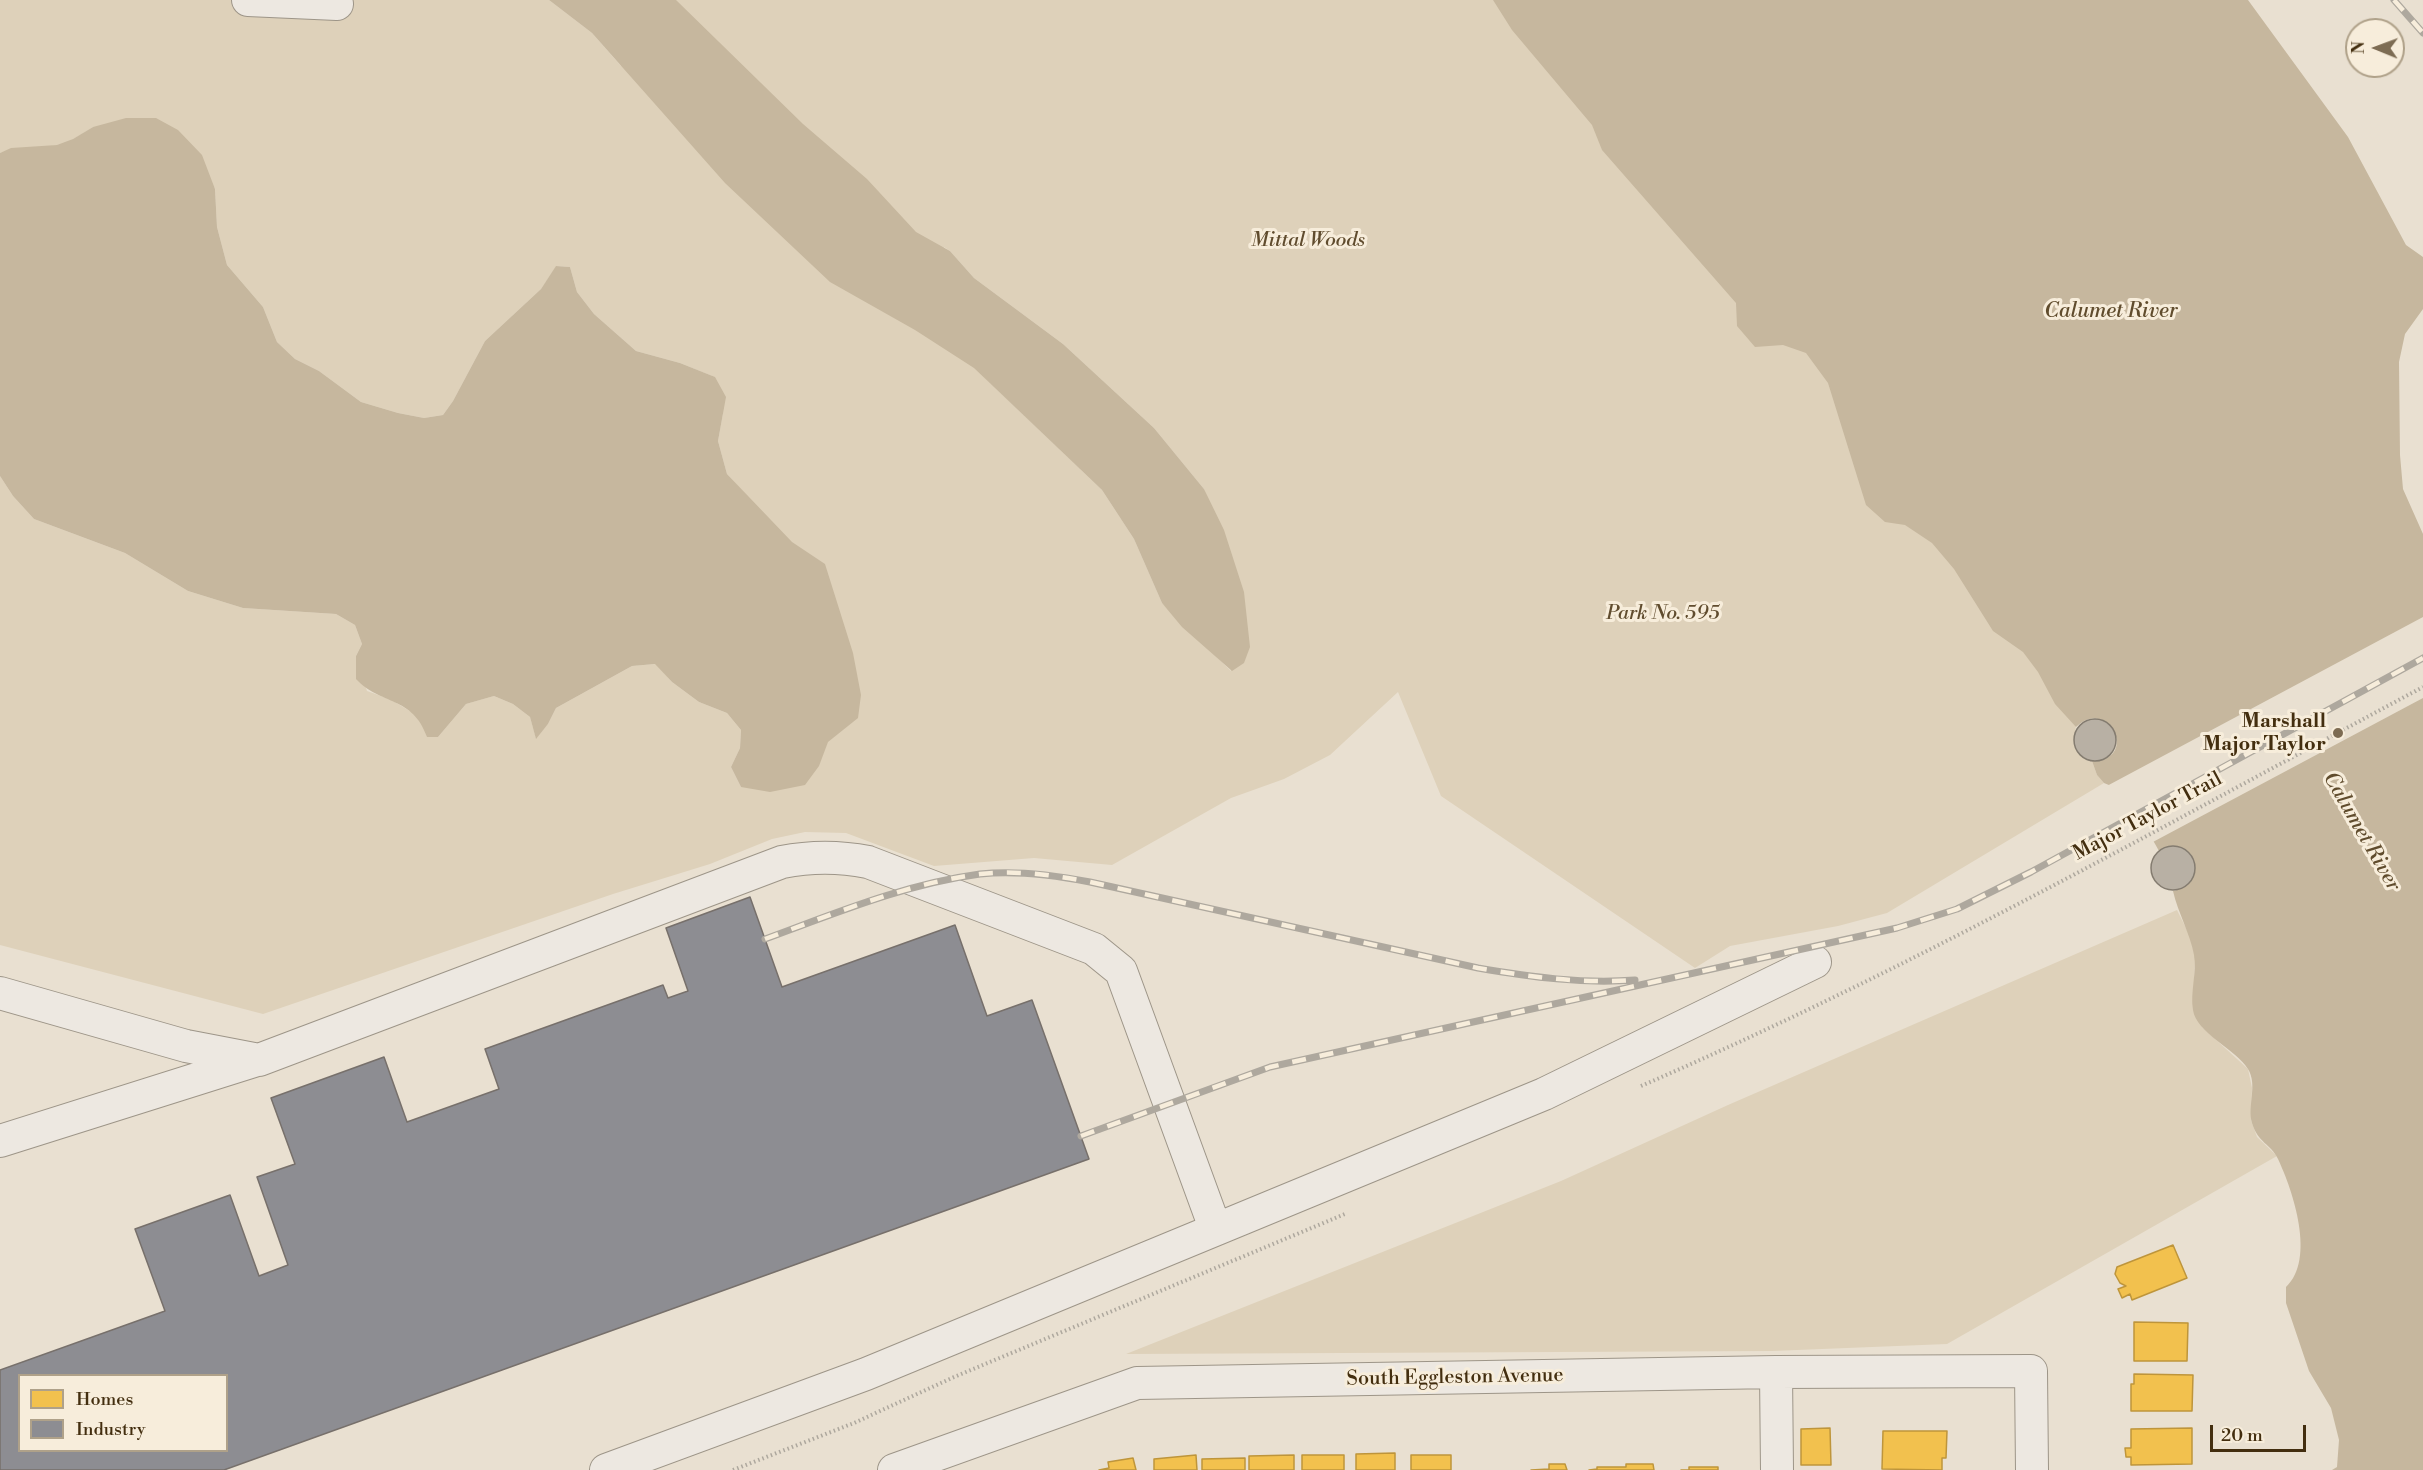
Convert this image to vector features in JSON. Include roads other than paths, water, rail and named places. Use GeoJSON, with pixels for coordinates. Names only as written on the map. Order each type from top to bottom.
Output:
{"type":"FeatureCollection","features":[{"type":"Feature","properties":{"kind":"street"},"geometry":{"type":"LineString","coordinates":[[248,0],[337,4]]}},
{"type":"Feature","properties":{"kind":"street"},"geometry":{"type":"LineString","coordinates":[[0,1141],[259,1060],[782,862],[807,857],[842,857],[868,862],[1094,950],[1121,971],[1215,1228]]}},
{"type":"Feature","properties":{"kind":"street"},"geometry":{"type":"LineString","coordinates":[[606,1470],[866,1374],[1544,1094],[1815,962]]}},
{"type":"Feature","properties":{"kind":"street"},"geometry":{"type":"LineString","coordinates":[[0,993],[186,1046],[259,1060]]}},
{"type":"Feature","properties":{"kind":"street","name":"South Eggleston Avenue"},"geometry":{"type":"LineString","coordinates":[[894,1470],[1137,1383],[1776,1372],[2031,1371],[2032,1470]]}},
{"type":"Feature","properties":{"kind":"street"},"geometry":{"type":"LineString","coordinates":[[1776,1372],[1777,1470]]}},
{"type":"Feature","properties":{"kind":"water"},"geometry":{"type":"Polygon","coordinates":[[[549,0],[676,0],[803,124],[867,179],[916,232],[950,251],[974,278],[1063,344],[1154,428],[1204,489],[1224,530],[1244,592],[1250,647],[1244,663],[1232,671],[1182,627],[1162,603],[1134,539],[1102,490],[974,368],[915,330],[830,282],[725,183],[592,33],[549,0]]]}},
{"type":"Feature","properties":{"kind":"water","name":"Calumet River"},"geometry":{"type":"Polygon","coordinates":[[[1493,0],[2248,0],[2348,137],[2406,245],[2423,257],[2423,309],[2405,334],[2399,362],[2400,455],[2403,489],[2423,534],[2423,1470],[2332,1470],[2337,1467],[2339,1440],[2331,1408],[2309,1371],[2286,1303],[2286,1287],[2295,1275],[2300,1260],[2301,1243],[2299,1224],[2290,1189],[2278,1159],[2258,1135],[2252,1123],[2252,1082],[2248,1069],[2201,1026],[2193,1010],[2194,955],[2173,891],[2185,886],[2192,878],[2195,869],[2193,860],[2189,853],[2181,848],[2171,847],[2159,851],[2126,792],[2104,783],[2097,775],[2092,761],[2107,758],[2115,750],[2117,741],[2114,732],[2098,719],[2087,719],[2076,727],[2055,704],[2038,672],[2023,652],[1993,631],[1954,569],[1932,543],[1905,525],[1885,522],[1866,505],[1828,383],[1806,353],[1783,345],[1755,347],[1737,326],[1736,303],[1602,150],[1592,125],[1512,30],[1493,0]]]}},
{"type":"Feature","properties":{"kind":"water"},"geometry":{"type":"Polygon","coordinates":[[[126,118],[156,118],[178,130],[202,155],[215,189],[217,227],[227,265],[263,307],[277,342],[295,359],[319,371],[361,402],[424,418],[443,415],[485,341],[541,289],[556,266],[570,267],[577,292],[594,314],[636,351],[680,363],[715,377],[726,397],[718,441],[727,474],[792,542],[825,564],[853,653],[861,695],[858,718],[828,742],[819,766],[805,785],[770,792],[741,787],[731,767],[740,748],[741,730],[727,713],[699,702],[672,682],[655,664],[632,666],[556,708],[548,724],[536,739],[530,717],[513,704],[494,696],[466,704],[438,737],[427,737],[421,724],[405,707],[375,693],[356,679],[356,656],[362,644],[355,625],[336,614],[243,608],[188,591],[125,553],[34,519],[13,496],[0,476],[0,153],[11,148],[57,145],[93,127],[126,118]]]}},
{"type":"Feature","properties":{"kind":"railway"},"geometry":{"type":"LineString","coordinates":[[2394,0],[2423,33]]}},
{"type":"Feature","properties":{"kind":"railway"},"geometry":{"type":"LineString","coordinates":[[1081,1136],[1270,1067],[1897,928],[1957,909],[2031,872],[2423,658]]}},
{"type":"Feature","properties":{"kind":"railway"},"geometry":{"type":"LineString","coordinates":[[765,939],[871,900],[925,885],[980,874],[1022,873],[1090,882],[1478,968],[1556,979],[1635,980]]}},
{"type":"Feature","properties":{"kind":"place","name":"Marshall Major Taylor"},"geometry":{"type":"Point","coordinates":[2338,733]}},
{"type":"Feature","properties":{"kind":"park label","name":"Mittal Woods"},"geometry":{"type":"Point","coordinates":[1308,241]}},
{"type":"Feature","properties":{"kind":"park label","name":"Park No. 595"},"geometry":{"type":"Point","coordinates":[1663,614]}}]}
